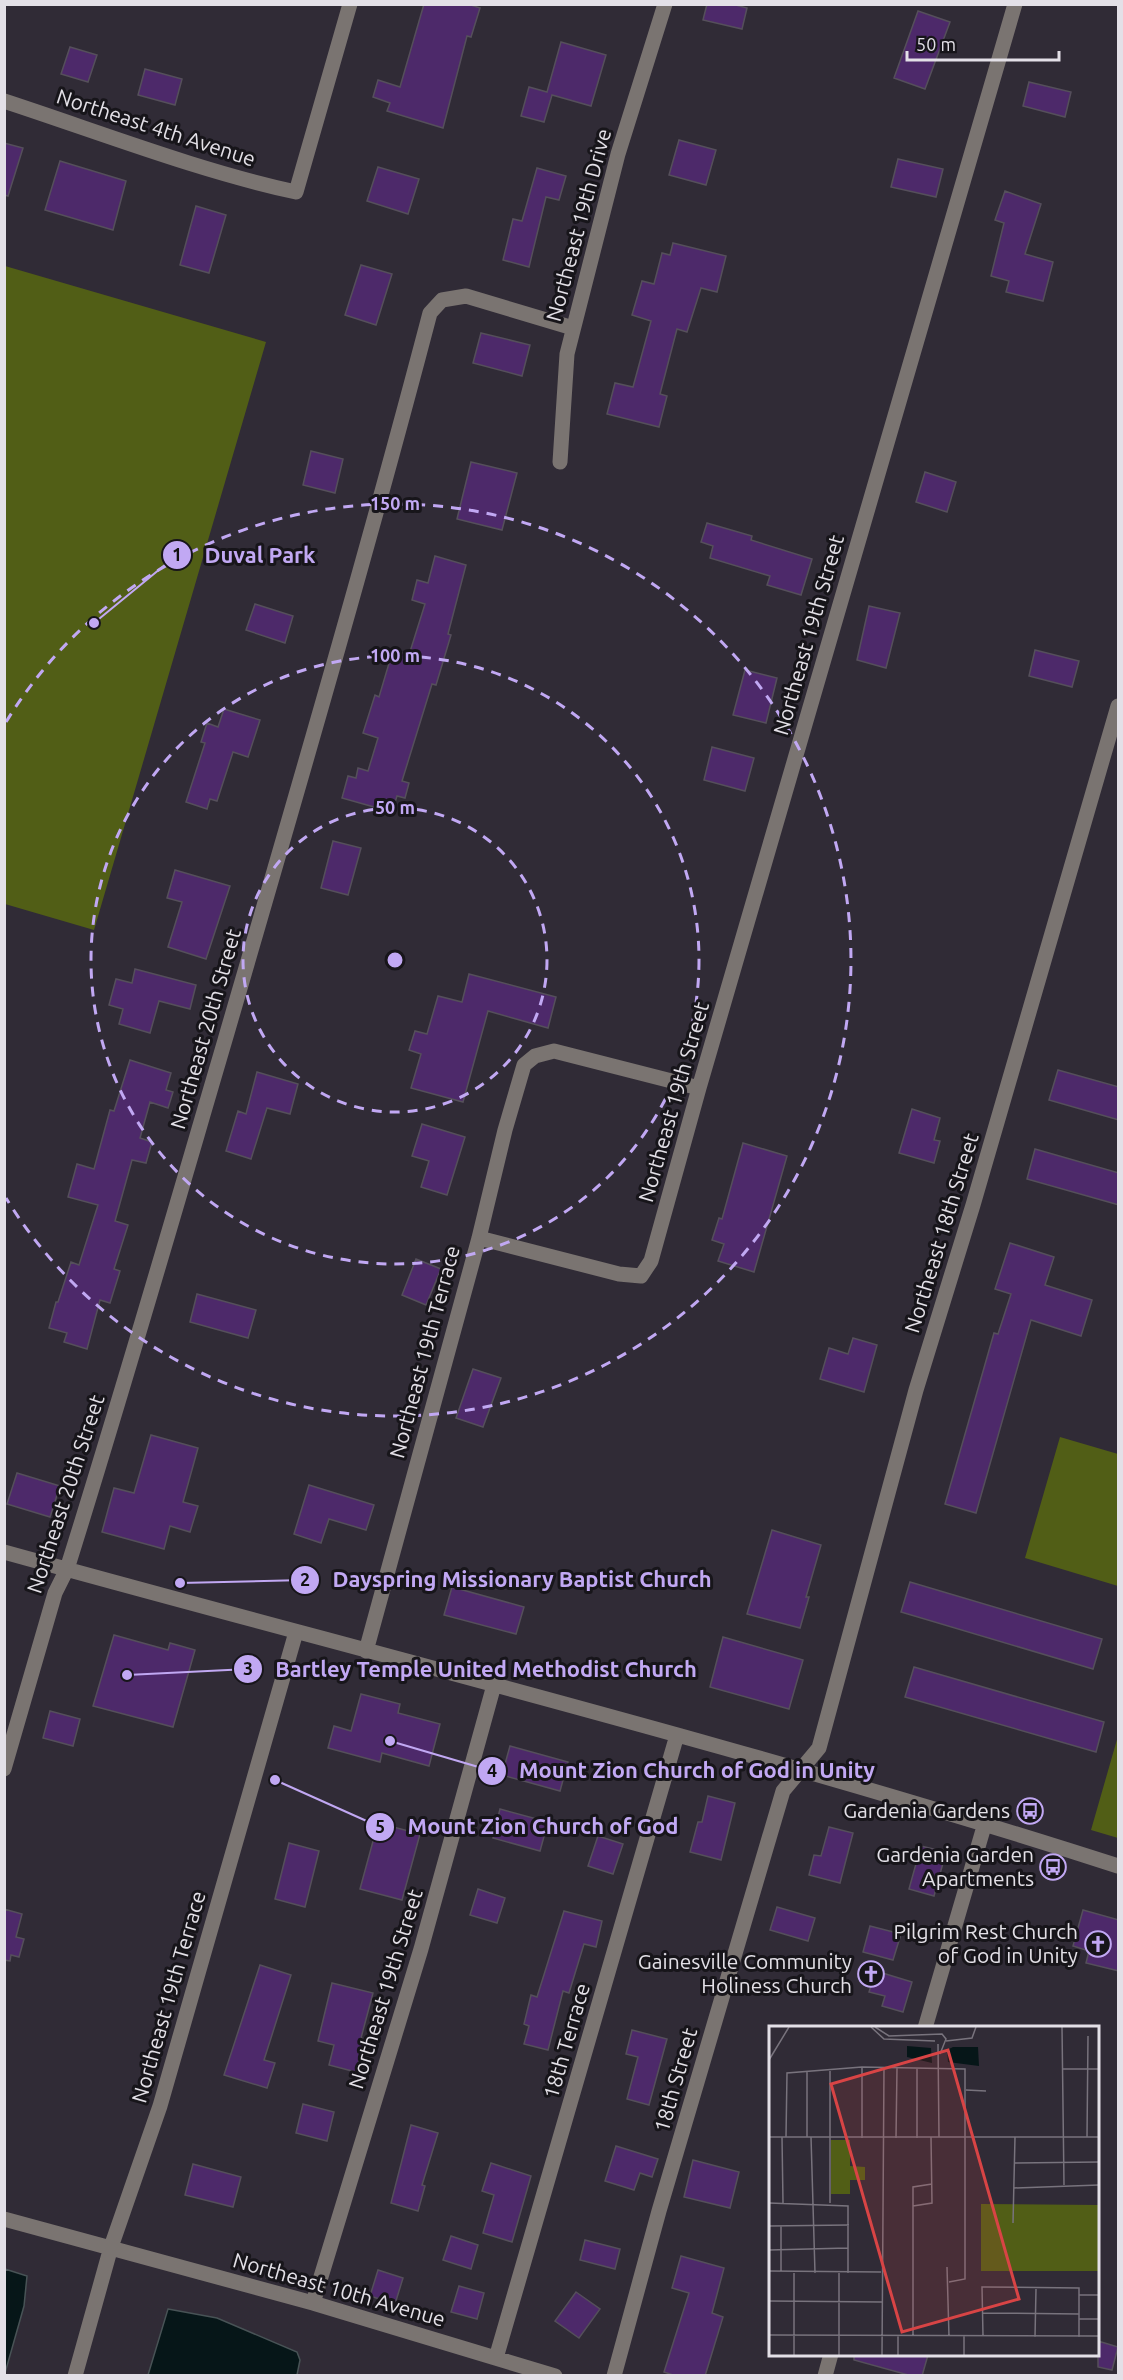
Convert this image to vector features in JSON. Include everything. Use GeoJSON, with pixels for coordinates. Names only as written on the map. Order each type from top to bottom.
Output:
{"type":"FeatureCollection","features":[{"type":"Feature","properties":{"kind":"street","name":"Northeast 4th Avenue"},"geometry":{"type":"LineString","coordinates":[[4,101],[258,183],[296,192],[350,4]]}},
{"type":"Feature","properties":{"kind":"street","name":"Northeast 19th Drive"},"geometry":{"type":"LineString","coordinates":[[560,462],[567,354],[618,154],[665,4]]}},
{"type":"Feature","properties":{"kind":"street","name":"Northeast 19th Street"},"geometry":{"type":"LineString","coordinates":[[479,1238],[619,1274],[641,1276],[651,1261],[699,1088],[1015,4]]}},
{"type":"Feature","properties":{"kind":"street","name":"Northeast 20th Street"},"geometry":{"type":"LineString","coordinates":[[4,1769],[55,1593],[67,1569],[125,1380],[302,776],[377,515],[430,313],[442,300],[466,296],[573,328]]}},
{"type":"Feature","properties":{"kind":"street","name":"Northeast 18th Street"},"geometry":{"type":"LineString","coordinates":[[801,1769],[819,1748],[916,1389],[973,1205],[1119,706]]}},
{"type":"Feature","properties":{"kind":"street","name":"Northeast 19th Terrace"},"geometry":{"type":"LineString","coordinates":[[366,1651],[524,1065],[536,1056],[554,1051],[699,1088]]}},
{"type":"Feature","properties":{"kind":"street"},"geometry":{"type":"LineString","coordinates":[[4,1552],[801,1769],[985,1823],[1119,1866]]}},
{"type":"Feature","properties":{"kind":"street","name":"Northeast 19th Terrace"},"geometry":{"type":"LineString","coordinates":[[74,2374],[111,2247],[160,2106],[296,1632]]}},
{"type":"Feature","properties":{"kind":"street","name":"Northeast 19th Street"},"geometry":{"type":"LineString","coordinates":[[313,2303],[421,1949],[494,1685]]}},
{"type":"Feature","properties":{"kind":"street","name":"18th Terrace"},"geometry":{"type":"LineString","coordinates":[[496,2358],[677,1735]]}},
{"type":"Feature","properties":{"kind":"street","name":"18th Street"},"geometry":{"type":"LineString","coordinates":[[614,2376],[659,2211],[783,1791],[801,1769]]}},
{"type":"Feature","properties":{"kind":"street"},"geometry":{"type":"LineString","coordinates":[[926,2026],[985,1823]]}},
{"type":"Feature","properties":{"kind":"street","name":"Northeast 10th Avenue"},"geometry":{"type":"LineString","coordinates":[[4,2219],[313,2303],[555,2376]]}},
{"type":"Feature","properties":{"kind":"street"},"geometry":{"type":"LineString","coordinates":[[825,2376],[831,2356]]}},
{"type":"Feature","properties":{"kind":"green space"},"geometry":{"type":"Polygon","coordinates":[[[5,266],[266,342],[94,930],[5,904],[5,266]]]}},
{"type":"Feature","properties":{"kind":"green space"},"geometry":{"type":"Polygon","coordinates":[[[1060,1437],[1118,1454],[1118,1586],[1025,1558],[1060,1437]]]}},
{"type":"Feature","properties":{"kind":"green space"},"geometry":{"type":"Polygon","coordinates":[[[1118,1736],[1118,1838],[1091,1830],[1118,1736]]]}},
{"type":"Feature","properties":{"kind":"shaded area"},"geometry":{"type":"Polygon","coordinates":[[[5,2269],[27,2276],[24,2306],[5,2373],[5,2269]]]}},
{"type":"Feature","properties":{"kind":"shaded area"},"geometry":{"type":"Polygon","coordinates":[[[168,2309],[217,2318],[297,2352],[300,2360],[297,2375],[148,2375],[168,2309]]]}},
{"type":"Feature","properties":{"kind":"building"},"geometry":{"type":"Polygon","coordinates":[[[424,4],[468,4],[480,8],[471,37],[467,36],[443,128],[387,111],[390,103],[373,97],[378,80],[400,87],[424,4]]]}},
{"type":"Feature","properties":{"kind":"building"},"geometry":{"type":"Polygon","coordinates":[[[707,4],[732,4],[747,8],[742,29],[703,20],[707,4]]]}},
{"type":"Feature","properties":{"kind":"building"},"geometry":{"type":"Polygon","coordinates":[[[918,11],[950,22],[925,89],[894,78],[918,11]]]}},
{"type":"Feature","properties":{"kind":"building"},"geometry":{"type":"Polygon","coordinates":[[[561,42],[606,55],[591,106],[552,95],[544,122],[521,116],[529,87],[547,92],[561,42]]]}},
{"type":"Feature","properties":{"kind":"building"},"geometry":{"type":"Polygon","coordinates":[[[70,47],[97,55],[88,82],[61,74],[70,47]]]}},
{"type":"Feature","properties":{"kind":"building"},"geometry":{"type":"Polygon","coordinates":[[[145,69],[182,79],[175,105],[138,95],[145,69]]]}},
{"type":"Feature","properties":{"kind":"building"},"geometry":{"type":"Polygon","coordinates":[[[1029,82],[1071,92],[1065,117],[1023,106],[1029,82]]]}},
{"type":"Feature","properties":{"kind":"building"},"geometry":{"type":"Polygon","coordinates":[[[679,140],[716,150],[706,185],[669,175],[679,140]]]}},
{"type":"Feature","properties":{"kind":"building"},"geometry":{"type":"Polygon","coordinates":[[[4,143],[23,148],[8,196],[4,195],[4,143]]]}},
{"type":"Feature","properties":{"kind":"building"},"geometry":{"type":"Polygon","coordinates":[[[898,159],[943,169],[936,197],[891,187],[898,159]]]}},
{"type":"Feature","properties":{"kind":"building"},"geometry":{"type":"Polygon","coordinates":[[[60,161],[126,181],[113,230],[45,210],[60,161]]]}},
{"type":"Feature","properties":{"kind":"building"},"geometry":{"type":"Polygon","coordinates":[[[378,167],[419,179],[408,214],[367,201],[378,167]]]}},
{"type":"Feature","properties":{"kind":"building"},"geometry":{"type":"Polygon","coordinates":[[[537,168],[566,176],[559,200],[546,197],[529,267],[503,260],[513,219],[522,221],[537,168]]]}},
{"type":"Feature","properties":{"kind":"building"},"geometry":{"type":"Polygon","coordinates":[[[1005,191],[1041,204],[1025,254],[1053,262],[1043,301],[1006,292],[1009,281],[991,276],[1004,223],[995,220],[1005,191]]]}},
{"type":"Feature","properties":{"kind":"building"},"geometry":{"type":"Polygon","coordinates":[[[196,206],[226,215],[209,273],[180,265],[196,206]]]}},
{"type":"Feature","properties":{"kind":"building"},"geometry":{"type":"Polygon","coordinates":[[[673,243],[726,256],[717,292],[701,288],[687,332],[677,329],[660,394],[667,396],[659,427],[607,414],[615,383],[633,387],[651,321],[632,315],[642,281],[654,284],[662,253],[670,255],[673,243]]]}},
{"type":"Feature","properties":{"kind":"building"},"geometry":{"type":"Polygon","coordinates":[[[361,265],[392,274],[376,325],[345,315],[361,265]]]}},
{"type":"Feature","properties":{"kind":"building"},"geometry":{"type":"Polygon","coordinates":[[[481,333],[530,345],[522,376],[473,363],[481,333]]]}},
{"type":"Feature","properties":{"kind":"building"},"geometry":{"type":"Polygon","coordinates":[[[311,451],[343,459],[335,493],[303,485],[311,451]]]}},
{"type":"Feature","properties":{"kind":"building"},"geometry":{"type":"Polygon","coordinates":[[[471,462],[517,473],[502,530],[457,519],[471,462]]]}},
{"type":"Feature","properties":{"kind":"building"},"geometry":{"type":"Polygon","coordinates":[[[925,472],[956,482],[947,512],[916,502],[925,472]]]}},
{"type":"Feature","properties":{"kind":"building"},"geometry":{"type":"Polygon","coordinates":[[[707,523],[752,536],[751,540],[812,559],[801,595],[767,585],[770,576],[710,558],[713,546],[701,542],[707,523]]]}},
{"type":"Feature","properties":{"kind":"building"},"geometry":{"type":"Polygon","coordinates":[[[435,556],[466,565],[448,634],[451,635],[436,685],[432,684],[402,781],[409,783],[405,798],[397,796],[392,812],[342,798],[348,776],[356,778],[358,768],[368,771],[378,738],[363,733],[375,695],[379,697],[393,650],[409,655],[425,604],[412,600],[417,580],[428,583],[435,556]]]}},
{"type":"Feature","properties":{"kind":"building"},"geometry":{"type":"Polygon","coordinates":[[[255,604],[293,616],[285,643],[246,630],[255,604]]]}},
{"type":"Feature","properties":{"kind":"building"},"geometry":{"type":"Polygon","coordinates":[[[869,606],[900,613],[886,668],[857,660],[869,606]]]}},
{"type":"Feature","properties":{"kind":"building"},"geometry":{"type":"Polygon","coordinates":[[[1035,650],[1079,661],[1072,687],[1029,676],[1035,650]]]}},
{"type":"Feature","properties":{"kind":"building"},"geometry":{"type":"Polygon","coordinates":[[[745,670],[777,678],[766,723],[733,715],[745,670]]]}},
{"type":"Feature","properties":{"kind":"building"},"geometry":{"type":"Polygon","coordinates":[[[224,709],[260,720],[248,757],[233,752],[217,801],[210,799],[207,809],[186,802],[205,743],[201,742],[207,723],[218,727],[224,709]]]}},
{"type":"Feature","properties":{"kind":"building"},"geometry":{"type":"Polygon","coordinates":[[[712,747],[754,758],[745,791],[704,780],[712,747]]]}},
{"type":"Feature","properties":{"kind":"building"},"geometry":{"type":"Polygon","coordinates":[[[333,841],[361,848],[348,895],[321,888],[333,841]]]}},
{"type":"Feature","properties":{"kind":"building"},"geometry":{"type":"Polygon","coordinates":[[[175,870],[230,886],[206,959],[168,947],[182,902],[167,898],[175,870]]]}},
{"type":"Feature","properties":{"kind":"building"},"geometry":{"type":"Polygon","coordinates":[[[135,969],[196,985],[190,1009],[159,1001],[150,1033],[119,1024],[123,1009],[109,1005],[116,979],[132,983],[135,969]]]}},
{"type":"Feature","properties":{"kind":"building"},"geometry":{"type":"Polygon","coordinates":[[[469,974],[556,997],[548,1028],[488,1011],[463,1102],[411,1088],[421,1054],[409,1050],[415,1031],[427,1034],[438,996],[462,1002],[469,974]]]}},
{"type":"Feature","properties":{"kind":"building"},"geometry":{"type":"Polygon","coordinates":[[[130,1060],[171,1073],[166,1090],[173,1092],[168,1108],[150,1102],[140,1138],[152,1142],[146,1163],[132,1160],[115,1221],[128,1225],[114,1269],[120,1271],[110,1303],[100,1300],[87,1349],[64,1342],[67,1333],[49,1328],[71,1262],[79,1265],[98,1205],[68,1197],[77,1164],[94,1169],[110,1110],[114,1111],[130,1060]]]}},
{"type":"Feature","properties":{"kind":"building"},"geometry":{"type":"Polygon","coordinates":[[[1058,1070],[1119,1087],[1119,1120],[1049,1100],[1058,1070]]]}},
{"type":"Feature","properties":{"kind":"building"},"geometry":{"type":"Polygon","coordinates":[[[257,1072],[298,1084],[290,1114],[267,1108],[251,1159],[226,1151],[238,1111],[246,1114],[257,1072]]]}},
{"type":"Feature","properties":{"kind":"building"},"geometry":{"type":"Polygon","coordinates":[[[912,1109],[940,1118],[934,1140],[940,1141],[934,1163],[899,1153],[912,1109]]]}},
{"type":"Feature","properties":{"kind":"building"},"geometry":{"type":"Polygon","coordinates":[[[422,1124],[465,1137],[447,1195],[421,1187],[429,1161],[412,1156],[422,1124]]]}},
{"type":"Feature","properties":{"kind":"building"},"geometry":{"type":"Polygon","coordinates":[[[743,1143],[787,1156],[754,1272],[718,1261],[724,1244],[712,1240],[719,1218],[722,1219],[743,1143]]]}},
{"type":"Feature","properties":{"kind":"building"},"geometry":{"type":"Polygon","coordinates":[[[1035,1149],[1119,1173],[1119,1205],[1027,1179],[1035,1149]]]}},
{"type":"Feature","properties":{"kind":"building"},"geometry":{"type":"Polygon","coordinates":[[[1010,1243],[1054,1257],[1045,1285],[1092,1300],[1081,1336],[1031,1320],[976,1513],[945,1504],[994,1333],[998,1334],[1011,1294],[995,1289],[1010,1243]]]}},
{"type":"Feature","properties":{"kind":"building"},"geometry":{"type":"Polygon","coordinates":[[[416,1259],[441,1269],[426,1305],[402,1295],[416,1259]]]}},
{"type":"Feature","properties":{"kind":"building"},"geometry":{"type":"Polygon","coordinates":[[[197,1294],[256,1310],[248,1338],[190,1322],[197,1294]]]}},
{"type":"Feature","properties":{"kind":"building"},"geometry":{"type":"Polygon","coordinates":[[[853,1338],[877,1345],[864,1392],[820,1379],[829,1348],[848,1354],[853,1338]]]}},
{"type":"Feature","properties":{"kind":"building"},"geometry":{"type":"Polygon","coordinates":[[[473,1369],[501,1378],[483,1427],[456,1418],[473,1369]]]}},
{"type":"Feature","properties":{"kind":"building"},"geometry":{"type":"Polygon","coordinates":[[[151,1435],[198,1448],[183,1502],[198,1506],[190,1532],[170,1526],[164,1549],[102,1532],[114,1488],[134,1493],[151,1435]]]}},
{"type":"Feature","properties":{"kind":"building"},"geometry":{"type":"Polygon","coordinates":[[[17,1473],[60,1486],[50,1517],[7,1504],[17,1473]]]}},
{"type":"Feature","properties":{"kind":"building"},"geometry":{"type":"Polygon","coordinates":[[[309,1485],[374,1505],[366,1530],[329,1519],[321,1543],[294,1534],[309,1485]]]}},
{"type":"Feature","properties":{"kind":"building"},"geometry":{"type":"Polygon","coordinates":[[[772,1530],[821,1545],[800,1628],[747,1614],[772,1530]]]}},
{"type":"Feature","properties":{"kind":"building"},"geometry":{"type":"Polygon","coordinates":[[[910,1582],[1102,1639],[1093,1669],[901,1612],[910,1582]]]}},
{"type":"Feature","properties":{"kind":"building"},"geometry":{"type":"Polygon","coordinates":[[[452,1587],[524,1607],[516,1634],[444,1615],[452,1587]]]}},
{"type":"Feature","properties":{"kind":"building"},"geometry":{"type":"Polygon","coordinates":[[[114,1635],[168,1650],[170,1643],[195,1650],[173,1727],[93,1706],[114,1635]]]}},
{"type":"Feature","properties":{"kind":"building"},"geometry":{"type":"Polygon","coordinates":[[[723,1637],[803,1660],[789,1709],[710,1687],[723,1637]]]}},
{"type":"Feature","properties":{"kind":"building"},"geometry":{"type":"Polygon","coordinates":[[[914,1667],[1104,1722],[1096,1752],[905,1697],[914,1667]]]}},
{"type":"Feature","properties":{"kind":"building"},"geometry":{"type":"Polygon","coordinates":[[[361,1694],[400,1704],[398,1713],[440,1724],[429,1766],[382,1753],[380,1762],[328,1748],[334,1726],[351,1731],[361,1694]]]}},
{"type":"Feature","properties":{"kind":"building"},"geometry":{"type":"Polygon","coordinates":[[[50,1711],[80,1719],[73,1746],[43,1738],[50,1711]]]}},
{"type":"Feature","properties":{"kind":"building"},"geometry":{"type":"Polygon","coordinates":[[[510,1746],[568,1762],[560,1791],[502,1775],[510,1746]]]}},
{"type":"Feature","properties":{"kind":"building"},"geometry":{"type":"Polygon","coordinates":[[[708,1796],[735,1803],[721,1860],[690,1852],[698,1822],[702,1822],[708,1796]]]}},
{"type":"Feature","properties":{"kind":"building"},"geometry":{"type":"Polygon","coordinates":[[[500,1809],[548,1822],[540,1851],[493,1838],[500,1809]]]}},
{"type":"Feature","properties":{"kind":"building"},"geometry":{"type":"Polygon","coordinates":[[[378,1823],[420,1834],[402,1900],[360,1889],[378,1823]]]}},
{"type":"Feature","properties":{"kind":"building"},"geometry":{"type":"Polygon","coordinates":[[[829,1827],[853,1833],[840,1883],[809,1875],[814,1855],[821,1856],[829,1827]]]}},
{"type":"Feature","properties":{"kind":"building"},"geometry":{"type":"Polygon","coordinates":[[[598,1836],[623,1844],[613,1874],[588,1866],[598,1836]]]}},
{"type":"Feature","properties":{"kind":"building"},"geometry":{"type":"Polygon","coordinates":[[[289,1843],[319,1851],[305,1907],[275,1899],[289,1843]]]}},
{"type":"Feature","properties":{"kind":"building"},"geometry":{"type":"Polygon","coordinates":[[[921,1846],[946,1852],[934,1896],[909,1889],[921,1846]]]}},
{"type":"Feature","properties":{"kind":"building"},"geometry":{"type":"Polygon","coordinates":[[[478,1889],[505,1898],[497,1923],[470,1915],[478,1889]]]}},
{"type":"Feature","properties":{"kind":"building"},"geometry":{"type":"Polygon","coordinates":[[[777,1907],[815,1918],[808,1941],[770,1930],[777,1907]]]}},
{"type":"Feature","properties":{"kind":"building"},"geometry":{"type":"Polygon","coordinates":[[[4,1909],[22,1914],[16,1937],[24,1939],[19,1957],[11,1955],[10,1961],[4,1960],[4,1909]]]}},
{"type":"Feature","properties":{"kind":"building"},"geometry":{"type":"Polygon","coordinates":[[[1083,1910],[1119,1920],[1119,1971],[1086,1963],[1089,1951],[1073,1946],[1083,1910]]]}},
{"type":"Feature","properties":{"kind":"building"},"geometry":{"type":"Polygon","coordinates":[[[564,1911],[602,1921],[596,1947],[584,1944],[569,1993],[563,1991],[548,2050],[524,2044],[529,2026],[524,2024],[531,1995],[537,1997],[564,1911]]]}},
{"type":"Feature","properties":{"kind":"building"},"geometry":{"type":"Polygon","coordinates":[[[870,1926],[901,1934],[893,1960],[863,1952],[870,1926]]]}},
{"type":"Feature","properties":{"kind":"building"},"geometry":{"type":"Polygon","coordinates":[[[260,1965],[291,1975],[264,2060],[275,2063],[267,2088],[224,2075],[260,1965]]]}},
{"type":"Feature","properties":{"kind":"building"},"geometry":{"type":"Polygon","coordinates":[[[876,1971],[912,1982],[903,2012],[882,2006],[885,1996],[869,1992],[876,1971]]]}},
{"type":"Feature","properties":{"kind":"building"},"geometry":{"type":"Polygon","coordinates":[[[332,1983],[373,1993],[361,2038],[365,2039],[356,2072],[329,2065],[334,2045],[318,2041],[332,1983]]]}},
{"type":"Feature","properties":{"kind":"building"},"geometry":{"type":"Polygon","coordinates":[[[632,2030],[667,2039],[649,2105],[627,2099],[638,2057],[626,2054],[632,2030]]]}},
{"type":"Feature","properties":{"kind":"building"},"geometry":{"type":"Polygon","coordinates":[[[303,2104],[334,2112],[327,2141],[296,2133],[303,2104]]]}},
{"type":"Feature","properties":{"kind":"building"},"geometry":{"type":"Polygon","coordinates":[[[411,2125],[438,2133],[422,2185],[425,2186],[418,2211],[391,2203],[411,2125]]]}},
{"type":"Feature","properties":{"kind":"building"},"geometry":{"type":"Polygon","coordinates":[[[616,2146],[658,2159],[652,2177],[640,2173],[634,2190],[605,2181],[616,2146]]]}},
{"type":"Feature","properties":{"kind":"building"},"geometry":{"type":"Polygon","coordinates":[[[693,2160],[739,2172],[730,2208],[684,2197],[693,2160]]]}},
{"type":"Feature","properties":{"kind":"building"},"geometry":{"type":"Polygon","coordinates":[[[491,2163],[531,2176],[512,2242],[483,2233],[494,2195],[482,2191],[491,2163]]]}},
{"type":"Feature","properties":{"kind":"building"},"geometry":{"type":"Polygon","coordinates":[[[193,2164],[241,2177],[233,2207],[185,2195],[193,2164]]]}},
{"type":"Feature","properties":{"kind":"building"},"geometry":{"type":"Polygon","coordinates":[[[451,2236],[478,2245],[471,2269],[443,2260],[451,2236]]]}},
{"type":"Feature","properties":{"kind":"building"},"geometry":{"type":"Polygon","coordinates":[[[585,2240],[620,2249],[615,2269],[580,2260],[585,2240]]]}},
{"type":"Feature","properties":{"kind":"building"},"geometry":{"type":"Polygon","coordinates":[[[681,2256],[724,2268],[712,2313],[723,2317],[705,2376],[676,2376],[664,2372],[689,2293],[672,2288],[681,2256]]]}},
{"type":"Feature","properties":{"kind":"building"},"geometry":{"type":"Polygon","coordinates":[[[378,2270],[403,2278],[395,2304],[370,2296],[378,2270]]]}},
{"type":"Feature","properties":{"kind":"building"},"geometry":{"type":"Polygon","coordinates":[[[459,2286],[484,2293],[477,2319],[451,2312],[459,2286]]]}},
{"type":"Feature","properties":{"kind":"building"},"geometry":{"type":"Polygon","coordinates":[[[576,2292],[600,2309],[579,2338],[555,2321],[576,2292]]]}},
{"type":"Feature","properties":{"kind":"building"},"geometry":{"type":"Polygon","coordinates":[[[1099,2341],[1118,2347],[1112,2370],[1098,2367],[1099,2341]]]}},
{"type":"Feature","properties":{"kind":"building"},"geometry":{"type":"Polygon","coordinates":[[[854,2356],[928,2356],[922,2376],[912,2376],[854,2360],[854,2356]]]}},
{"type":"Feature","properties":{"kind":"place","name":"Duval Park"},"geometry":{"type":"Point","coordinates":[94,623]}},
{"type":"Feature","properties":{"kind":"place","name":"Dayspring Missionary Baptist Church"},"geometry":{"type":"Point","coordinates":[180,1583]}},
{"type":"Feature","properties":{"kind":"place","name":"Bartley Temple United Methodist Church"},"geometry":{"type":"Point","coordinates":[127,1675]}},
{"type":"Feature","properties":{"kind":"place","name":"Mount Zion Church of God in Unity"},"geometry":{"type":"Point","coordinates":[390,1741]}},
{"type":"Feature","properties":{"kind":"place","name":"Mount Zion Church of God"},"geometry":{"type":"Point","coordinates":[275,1780]}},
{"type":"Feature","properties":{"kind":"place","name":"Gardenia Gardens"},"geometry":{"type":"Point","coordinates":[1030,1811]}},
{"type":"Feature","properties":{"kind":"place","name":"Gardenia Garden Apartments"},"geometry":{"type":"Point","coordinates":[1053,1867]}},
{"type":"Feature","properties":{"kind":"place","name":"Pilgrim Rest Church of God in Unity"},"geometry":{"type":"Point","coordinates":[1098,1944]}},
{"type":"Feature","properties":{"kind":"place","name":"Gainesville Community Holiness Church"},"geometry":{"type":"Point","coordinates":[871,1974]}}]}
